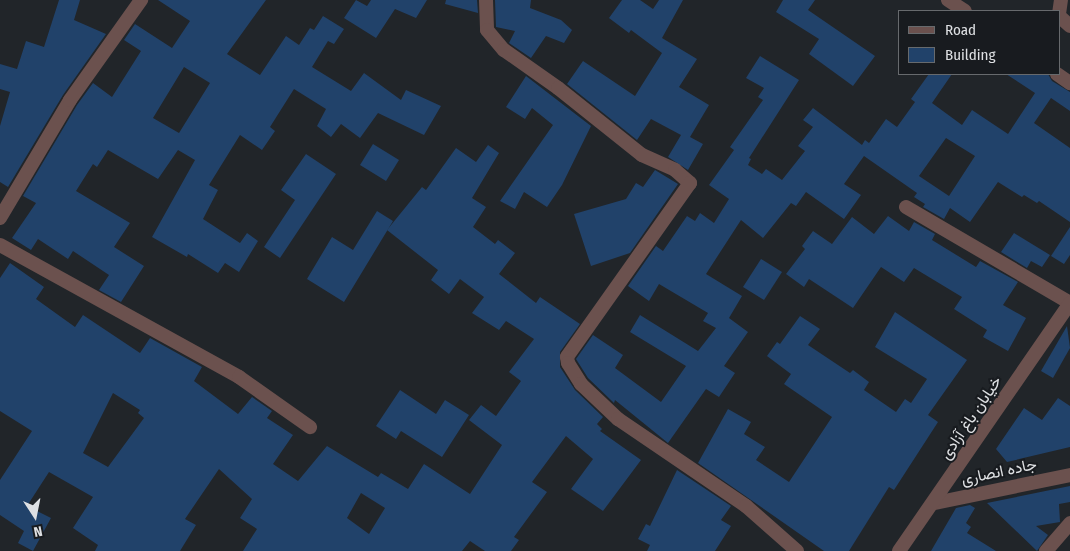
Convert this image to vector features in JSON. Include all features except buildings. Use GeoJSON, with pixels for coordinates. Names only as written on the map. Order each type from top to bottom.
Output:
{"type":"FeatureCollection","features":[{"type":"Feature","properties":{"kind":"street"},"geometry":{"type":"LineString","coordinates":[[0,218],[70,100],[141,0]]}},
{"type":"Feature","properties":{"kind":"street"},"geometry":{"type":"LineString","coordinates":[[486,0],[487,30],[504,50],[558,88],[642,155],[674,170],[690,183],[567,357],[568,363],[581,384],[618,419],[746,506],[798,551]]}},
{"type":"Feature","properties":{"kind":"street"},"geometry":{"type":"LineString","coordinates":[[948,0],[963,10]]}},
{"type":"Feature","properties":{"kind":"street"},"geometry":{"type":"LineString","coordinates":[[1060,16],[1070,26]]}},
{"type":"Feature","properties":{"kind":"street"},"geometry":{"type":"LineString","coordinates":[[1058,75],[1070,83]]}},
{"type":"Feature","properties":{"kind":"street"},"geometry":{"type":"LineString","coordinates":[[906,207],[1070,303]]}},
{"type":"Feature","properties":{"kind":"street"},"geometry":{"type":"LineString","coordinates":[[0,245],[239,377],[310,427]]}},
{"type":"Feature","properties":{"kind":"street","name":"خیابان باغ آزادی"},"geometry":{"type":"LineString","coordinates":[[899,551],[935,503],[1070,303]]}},
{"type":"Feature","properties":{"kind":"street","name":"جاده انصاری"},"geometry":{"type":"LineString","coordinates":[[935,503],[1070,475]]}},
{"type":"Feature","properties":{"kind":"street"},"geometry":{"type":"LineString","coordinates":[[1046,551],[1070,523]]}}]}
